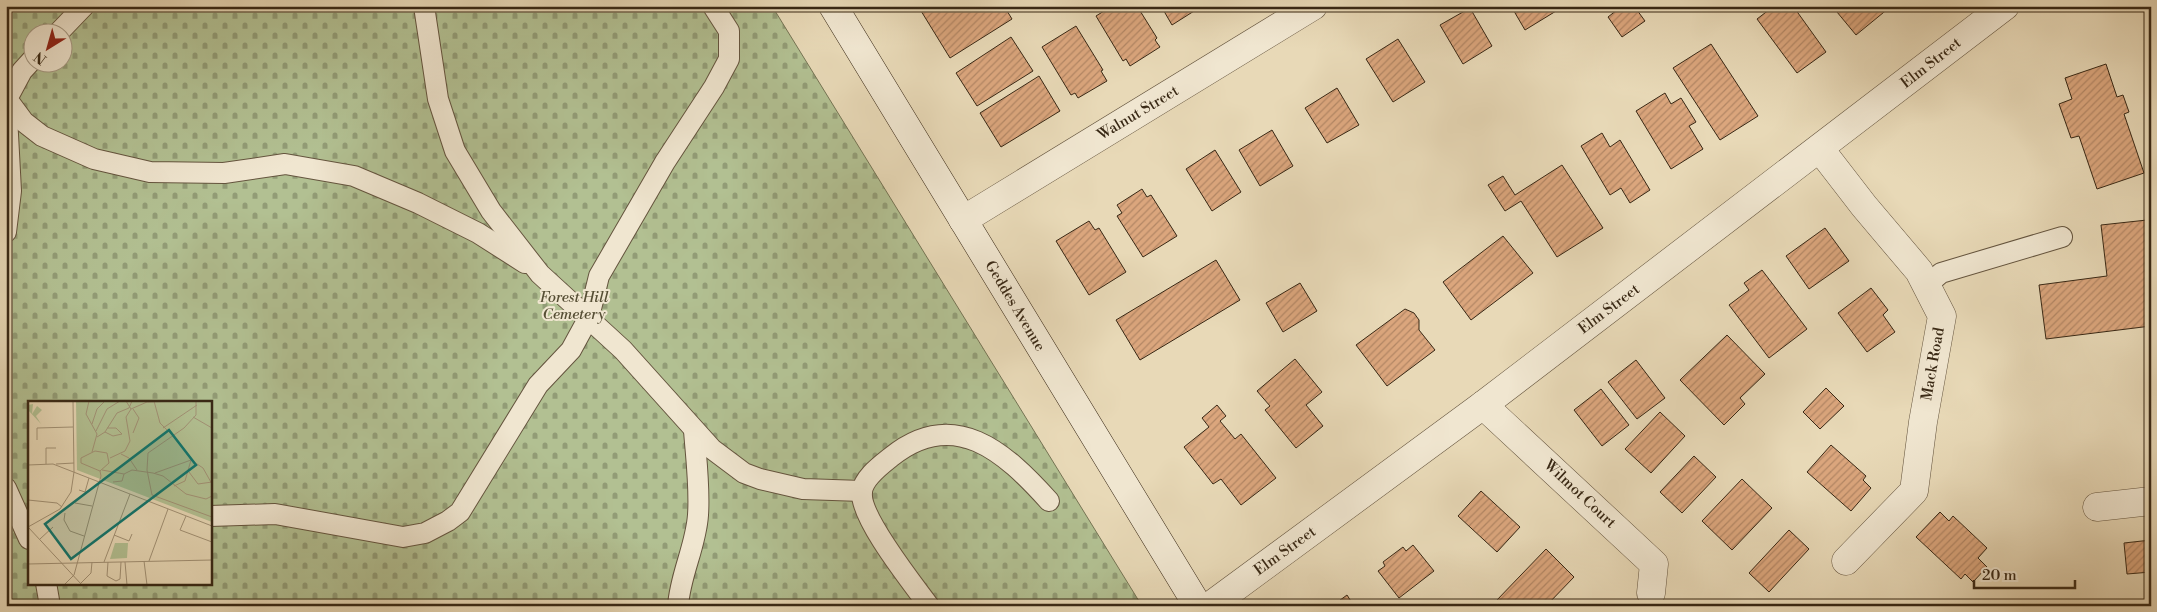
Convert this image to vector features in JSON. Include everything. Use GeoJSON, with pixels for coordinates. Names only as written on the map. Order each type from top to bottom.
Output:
{"type":"FeatureCollection","features":[{"type":"Feature","properties":{"kind":"street","name":"Geddes Avenue"},"geometry":{"type":"LineString","coordinates":[[833,6],[1198,606]]}},
{"type":"Feature","properties":{"kind":"street","name":"Walnut Street"},"geometry":{"type":"LineString","coordinates":[[963,220],[1313,6]]}},
{"type":"Feature","properties":{"kind":"street","name":"Elm Street"},"geometry":{"type":"LineString","coordinates":[[1210,606],[1483,405],[2005,6]]}},
{"type":"Feature","properties":{"kind":"street","name":"Mack Road"},"geometry":{"type":"LineString","coordinates":[[1820,149],[1864,206],[1919,271],[1942,316],[1923,422],[1914,491],[1846,561]]}},
{"type":"Feature","properties":{"kind":"street","name":"Wilmot Court"},"geometry":{"type":"LineString","coordinates":[[1483,405],[1654,564],[1651,594]]}},
{"type":"Feature","properties":{"kind":"street"},"geometry":{"type":"LineString","coordinates":[[2097,507],[2151,501]]}},
{"type":"Feature","properties":{"kind":"lane"},"geometry":{"type":"LineString","coordinates":[[69,22],[84,6]]}},
{"type":"Feature","properties":{"kind":"lane"},"geometry":{"type":"LineString","coordinates":[[424,6],[438,99],[455,151],[491,211],[540,274]]}},
{"type":"Feature","properties":{"kind":"lane"},"geometry":{"type":"LineString","coordinates":[[211,516],[275,514],[403,537],[425,533],[448,521],[460,512],[538,384],[571,350],[589,317],[599,276],[665,162],[730,59],[729,31],[713,6]]}},
{"type":"Feature","properties":{"kind":"lane"},"geometry":{"type":"LineString","coordinates":[[6,232],[11,191],[7,98],[22,71]]}},
{"type":"Feature","properties":{"kind":"lane"},"geometry":{"type":"LineString","coordinates":[[7,98],[24,122],[42,136],[94,159],[150,172],[224,173],[285,164],[354,176],[418,203],[478,233],[540,274],[623,350],[694,430],[744,473],[760,480],[803,489],[862,491]]}},
{"type":"Feature","properties":{"kind":"lane"},"geometry":{"type":"LineString","coordinates":[[1926,286],[1941,273],[2062,237]]}},
{"type":"Feature","properties":{"kind":"lane"},"geometry":{"type":"LineString","coordinates":[[678,606],[679,592],[691,557],[698,516],[698,475],[694,430]]}},
{"type":"Feature","properties":{"kind":"lane"},"geometry":{"type":"LineString","coordinates":[[929,606],[868,516],[862,491],[878,469],[912,443],[944,434],[963,436],[998,452],[1019,469],[1049,501]]}},
{"type":"Feature","properties":{"kind":"lane"},"geometry":{"type":"LineString","coordinates":[[6,488],[22,529]]}},
{"type":"Feature","properties":{"kind":"lane"},"geometry":{"type":"LineString","coordinates":[[46,584],[50,606]]}},
{"type":"Feature","properties":{"kind":"green space","name":"Forest Hill Cemetery"},"geometry":{"type":"Polygon","coordinates":[[[6,6],[772,6],[1142,606],[6,606],[6,6]]]}},
{"type":"Feature","properties":{"kind":"building"},"geometry":{"type":"Polygon","coordinates":[[[918,6],[1004,6],[1012,19],[950,58],[918,6]]]}},
{"type":"Feature","properties":{"kind":"building"},"geometry":{"type":"Polygon","coordinates":[[[1112,6],[1137,6],[1157,38],[1155,40],[1160,47],[1130,66],[1126,59],[1123,61],[1096,16],[1112,6]]]}},
{"type":"Feature","properties":{"kind":"building"},"geometry":{"type":"Polygon","coordinates":[[[1161,6],[1202,6],[1172,25],[1161,6]]]}},
{"type":"Feature","properties":{"kind":"building"},"geometry":{"type":"Polygon","coordinates":[[[1511,6],[1560,6],[1561,8],[1525,30],[1511,6]]]}},
{"type":"Feature","properties":{"kind":"building"},"geometry":{"type":"Polygon","coordinates":[[[1622,6],[1634,6],[1645,21],[1622,37],[1608,17],[1622,6]]]}},
{"type":"Feature","properties":{"kind":"building"},"geometry":{"type":"Polygon","coordinates":[[[1774,6],[1793,6],[1826,52],[1797,73],[1757,19],[1774,6]]]}},
{"type":"Feature","properties":{"kind":"building"},"geometry":{"type":"Polygon","coordinates":[[[1832,6],[1888,6],[1889,8],[1856,35],[1832,6]]]}},
{"type":"Feature","properties":{"kind":"building"},"geometry":{"type":"Polygon","coordinates":[[[1470,8],[1492,46],[1463,64],[1440,25],[1470,8]]]}},
{"type":"Feature","properties":{"kind":"building"},"geometry":{"type":"Polygon","coordinates":[[[1076,26],[1103,70],[1101,71],[1107,81],[1078,98],[1075,93],[1071,95],[1042,47],[1076,26]]]}},
{"type":"Feature","properties":{"kind":"building"},"geometry":{"type":"Polygon","coordinates":[[[1011,37],[1033,71],[977,106],[956,73],[1011,37]]]}},
{"type":"Feature","properties":{"kind":"building"},"geometry":{"type":"Polygon","coordinates":[[[1398,39],[1425,82],[1393,102],[1366,59],[1398,39]]]}},
{"type":"Feature","properties":{"kind":"building"},"geometry":{"type":"Polygon","coordinates":[[[1711,44],[1758,116],[1720,140],[1673,68],[1711,44]]]}},
{"type":"Feature","properties":{"kind":"building"},"geometry":{"type":"Polygon","coordinates":[[[2106,64],[2117,97],[2123,95],[2129,112],[2124,114],[2144,173],[2097,189],[2079,136],[2071,138],[2059,104],[2072,99],[2065,78],[2106,64]]]}},
{"type":"Feature","properties":{"kind":"building"},"geometry":{"type":"Polygon","coordinates":[[[1039,76],[1060,111],[1001,147],[980,113],[1039,76]]]}},
{"type":"Feature","properties":{"kind":"building"},"geometry":{"type":"Polygon","coordinates":[[[1337,88],[1359,125],[1327,143],[1305,108],[1337,88]]]}},
{"type":"Feature","properties":{"kind":"building"},"geometry":{"type":"Polygon","coordinates":[[[1665,93],[1671,104],[1681,98],[1696,122],[1689,126],[1703,149],[1671,169],[1636,111],[1665,93]]]}},
{"type":"Feature","properties":{"kind":"building"},"geometry":{"type":"Polygon","coordinates":[[[1272,130],[1293,166],[1260,186],[1239,150],[1272,130]]]}},
{"type":"Feature","properties":{"kind":"building"},"geometry":{"type":"Polygon","coordinates":[[[1602,133],[1610,147],[1620,140],[1650,190],[1630,203],[1621,188],[1610,195],[1581,146],[1602,133]]]}},
{"type":"Feature","properties":{"kind":"building"},"geometry":{"type":"Polygon","coordinates":[[[1215,150],[1241,192],[1212,211],[1186,169],[1215,150]]]}},
{"type":"Feature","properties":{"kind":"building"},"geometry":{"type":"Polygon","coordinates":[[[1562,165],[1603,228],[1557,257],[1521,201],[1505,211],[1488,185],[1503,176],[1515,195],[1562,165]]]}},
{"type":"Feature","properties":{"kind":"building"},"geometry":{"type":"Polygon","coordinates":[[[1142,189],[1147,197],[1151,195],[1177,236],[1143,257],[1117,216],[1122,213],[1117,205],[1142,189]]]}},
{"type":"Feature","properties":{"kind":"building"},"geometry":{"type":"Polygon","coordinates":[[[2147,220],[2151,252],[2151,326],[2046,339],[2039,285],[2107,276],[2101,225],[2147,220]]]}},
{"type":"Feature","properties":{"kind":"building"},"geometry":{"type":"Polygon","coordinates":[[[1089,221],[1095,230],[1099,228],[1126,272],[1089,295],[1056,241],[1089,221]]]}},
{"type":"Feature","properties":{"kind":"building"},"geometry":{"type":"Polygon","coordinates":[[[1825,228],[1849,261],[1809,289],[1786,256],[1825,228]]]}},
{"type":"Feature","properties":{"kind":"building"},"geometry":{"type":"Polygon","coordinates":[[[1503,236],[1533,273],[1471,320],[1443,282],[1503,236]]]}},
{"type":"Feature","properties":{"kind":"building"},"geometry":{"type":"Polygon","coordinates":[[[1216,260],[1240,300],[1140,360],[1116,320],[1216,260]]]}},
{"type":"Feature","properties":{"kind":"building"},"geometry":{"type":"Polygon","coordinates":[[[1762,270],[1807,329],[1769,358],[1729,305],[1749,290],[1744,283],[1762,270]]]}},
{"type":"Feature","properties":{"kind":"building"},"geometry":{"type":"Polygon","coordinates":[[[1300,283],[1317,311],[1283,332],[1266,303],[1300,283]]]}},
{"type":"Feature","properties":{"kind":"building"},"geometry":{"type":"Polygon","coordinates":[[[1871,288],[1888,310],[1883,315],[1895,332],[1867,352],[1838,313],[1871,288]]]}},
{"type":"Feature","properties":{"kind":"building"},"geometry":{"type":"Polygon","coordinates":[[[1405,309],[1414,313],[1419,320],[1419,330],[1435,350],[1387,386],[1356,345],[1405,309]]]}},
{"type":"Feature","properties":{"kind":"building"},"geometry":{"type":"Polygon","coordinates":[[[1727,335],[1765,374],[1740,398],[1745,404],[1724,425],[1680,380],[1727,335]]]}},
{"type":"Feature","properties":{"kind":"building"},"geometry":{"type":"Polygon","coordinates":[[[1295,359],[1322,392],[1306,405],[1323,426],[1296,448],[1265,410],[1270,406],[1257,391],[1295,359]]]}},
{"type":"Feature","properties":{"kind":"building"},"geometry":{"type":"Polygon","coordinates":[[[1636,360],[1665,398],[1637,419],[1608,382],[1636,360]]]}},
{"type":"Feature","properties":{"kind":"building"},"geometry":{"type":"Polygon","coordinates":[[[1826,388],[1844,406],[1820,429],[1803,412],[1826,388]]]}},
{"type":"Feature","properties":{"kind":"building"},"geometry":{"type":"Polygon","coordinates":[[[1601,389],[1629,425],[1602,446],[1574,410],[1601,389]]]}},
{"type":"Feature","properties":{"kind":"building"},"geometry":{"type":"Polygon","coordinates":[[[1217,405],[1226,416],[1220,421],[1235,439],[1241,434],[1276,478],[1241,505],[1221,479],[1213,484],[1184,447],[1209,427],[1202,418],[1217,405]]]}},
{"type":"Feature","properties":{"kind":"building"},"geometry":{"type":"Polygon","coordinates":[[[1660,412],[1685,436],[1651,473],[1625,449],[1660,412]]]}},
{"type":"Feature","properties":{"kind":"building"},"geometry":{"type":"Polygon","coordinates":[[[1831,445],[1866,476],[1863,480],[1871,488],[1851,511],[1807,472],[1831,445]]]}},
{"type":"Feature","properties":{"kind":"building"},"geometry":{"type":"Polygon","coordinates":[[[1694,456],[1716,477],[1682,513],[1660,492],[1694,456]]]}},
{"type":"Feature","properties":{"kind":"building"},"geometry":{"type":"Polygon","coordinates":[[[1742,479],[1772,508],[1732,550],[1702,521],[1742,479]]]}},
{"type":"Feature","properties":{"kind":"building"},"geometry":{"type":"Polygon","coordinates":[[[1481,491],[1520,527],[1497,552],[1458,516],[1481,491]]]}},
{"type":"Feature","properties":{"kind":"building"},"geometry":{"type":"Polygon","coordinates":[[[1940,512],[1949,521],[1953,516],[1987,548],[1978,558],[1987,567],[1973,582],[1965,574],[1961,579],[1916,537],[1940,512]]]}},
{"type":"Feature","properties":{"kind":"building"},"geometry":{"type":"Polygon","coordinates":[[[1789,530],[1809,549],[1769,592],[1749,573],[1789,530]]]}},
{"type":"Feature","properties":{"kind":"building"},"geometry":{"type":"Polygon","coordinates":[[[2151,540],[2151,572],[2127,574],[2124,543],[2151,540]]]}},
{"type":"Feature","properties":{"kind":"building"},"geometry":{"type":"Polygon","coordinates":[[[1413,545],[1434,571],[1399,598],[1378,571],[1385,566],[1383,562],[1403,547],[1406,551],[1413,545]]]}},
{"type":"Feature","properties":{"kind":"building"},"geometry":{"type":"Polygon","coordinates":[[[1546,549],[1574,577],[1546,606],[1501,606],[1496,601],[1546,549]]]}},
{"type":"Feature","properties":{"kind":"building"},"geometry":{"type":"Polygon","coordinates":[[[1347,595],[1354,606],[1332,606],[1347,595]]]}}]}
